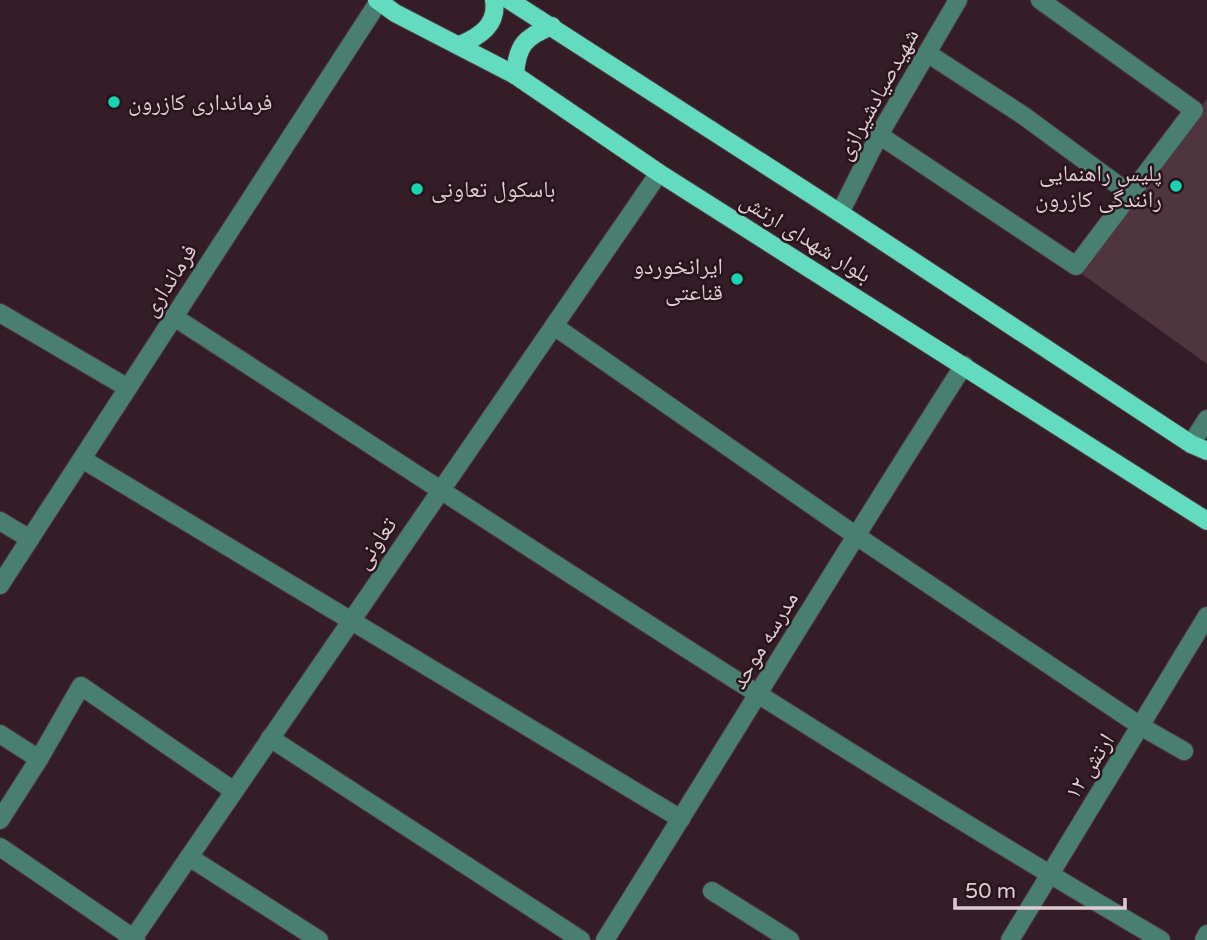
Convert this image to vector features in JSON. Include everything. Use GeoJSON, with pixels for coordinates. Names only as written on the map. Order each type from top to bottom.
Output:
{"type":"FeatureCollection","features":[{"type":"Feature","properties":{"kind":"main road"},"geometry":{"type":"LineString","coordinates":[[460,45],[480,36],[489,26],[495,9],[494,0]]}},
{"type":"Feature","properties":{"kind":"main road","name":"بلوار شهدای ارتش"},"geometry":{"type":"LineString","coordinates":[[509,0],[1199,447]]}},
{"type":"Feature","properties":{"kind":"main road","name":"بلوار شهدای ارتش"},"geometry":{"type":"LineString","coordinates":[[378,1],[515,75],[659,173],[1207,520]]}},
{"type":"Feature","properties":{"kind":"main road"},"geometry":{"type":"LineString","coordinates":[[515,75],[517,54],[525,41],[552,26]]}},
{"type":"Feature","properties":{"kind":"street","name":"شهیدصیادشیرازی"},"geometry":{"type":"LineString","coordinates":[[840,213],[879,135],[958,0]]}},
{"type":"Feature","properties":{"kind":"street"},"geometry":{"type":"LineString","coordinates":[[879,135],[1076,266],[1194,110],[1040,0]]}},
{"type":"Feature","properties":{"kind":"street","name":"فرمانداری"},"geometry":{"type":"LineString","coordinates":[[0,585],[378,1]]}},
{"type":"Feature","properties":{"kind":"street"},"geometry":{"type":"LineString","coordinates":[[928,53],[1024,116],[1130,194]]}},
{"type":"Feature","properties":{"kind":"street","name":"تعاونی"},"geometry":{"type":"LineString","coordinates":[[133,939],[659,173]]}},
{"type":"Feature","properties":{"kind":"street"},"geometry":{"type":"LineString","coordinates":[[0,313],[128,388]]}},
{"type":"Feature","properties":{"kind":"street"},"geometry":{"type":"LineString","coordinates":[[174,317],[760,694],[1050,876],[1161,940]]}},
{"type":"Feature","properties":{"kind":"street"},"geometry":{"type":"LineString","coordinates":[[554,326],[855,535],[1142,727],[1184,751]]}},
{"type":"Feature","properties":{"kind":"street","name":"مدرسه موحد"},"geometry":{"type":"LineString","coordinates":[[605,940],[760,694],[855,535],[964,365]]}},
{"type":"Feature","properties":{"kind":"street"},"geometry":{"type":"LineString","coordinates":[[1199,447],[1207,419]]}},
{"type":"Feature","properties":{"kind":"street"},"geometry":{"type":"LineString","coordinates":[[82,459],[681,818]]}},
{"type":"Feature","properties":{"kind":"street"},"geometry":{"type":"LineString","coordinates":[[0,521],[30,539]]}},
{"type":"Feature","properties":{"kind":"street","name":"ارتش ۱۲"},"geometry":{"type":"LineString","coordinates":[[1010,940],[1142,727],[1207,616]]}},
{"type":"Feature","properties":{"kind":"street"},"geometry":{"type":"LineString","coordinates":[[0,820],[40,759],[81,687],[234,791]]}},
{"type":"Feature","properties":{"kind":"street"},"geometry":{"type":"LineString","coordinates":[[0,734],[40,759]]}},
{"type":"Feature","properties":{"kind":"street"},"geometry":{"type":"LineString","coordinates":[[270,738],[580,940]]}},
{"type":"Feature","properties":{"kind":"street"},"geometry":{"type":"LineString","coordinates":[[0,847],[133,939]]}},
{"type":"Feature","properties":{"kind":"street"},"geometry":{"type":"LineString","coordinates":[[189,857],[319,940]]}},
{"type":"Feature","properties":{"kind":"street"},"geometry":{"type":"LineString","coordinates":[[712,891],[790,940]]}},
{"type":"Feature","properties":{"kind":"street"},"geometry":{"type":"LineString","coordinates":[[1204,940],[1207,934]]}},
{"type":"Feature","properties":{"kind":"building","name":"پلیس راهنمایی رانندگی کازرون"},"geometry":{"type":"Polygon","coordinates":[[[1207,98],[1207,364],[1082,274],[1207,98]]]}},
{"type":"Feature","properties":{"kind":"place","name":"فرمانداری کازرون"},"geometry":{"type":"Point","coordinates":[114,102]}},
{"type":"Feature","properties":{"kind":"place","name":"پلیس راهنمایی رانندگی کازرون"},"geometry":{"type":"Point","coordinates":[1176,186]}},
{"type":"Feature","properties":{"kind":"place","name":"باسکول تعاونی"},"geometry":{"type":"Point","coordinates":[417,189]}},
{"type":"Feature","properties":{"kind":"place","name":"ایرانخوردو قناعتی"},"geometry":{"type":"Point","coordinates":[737,279]}}]}
